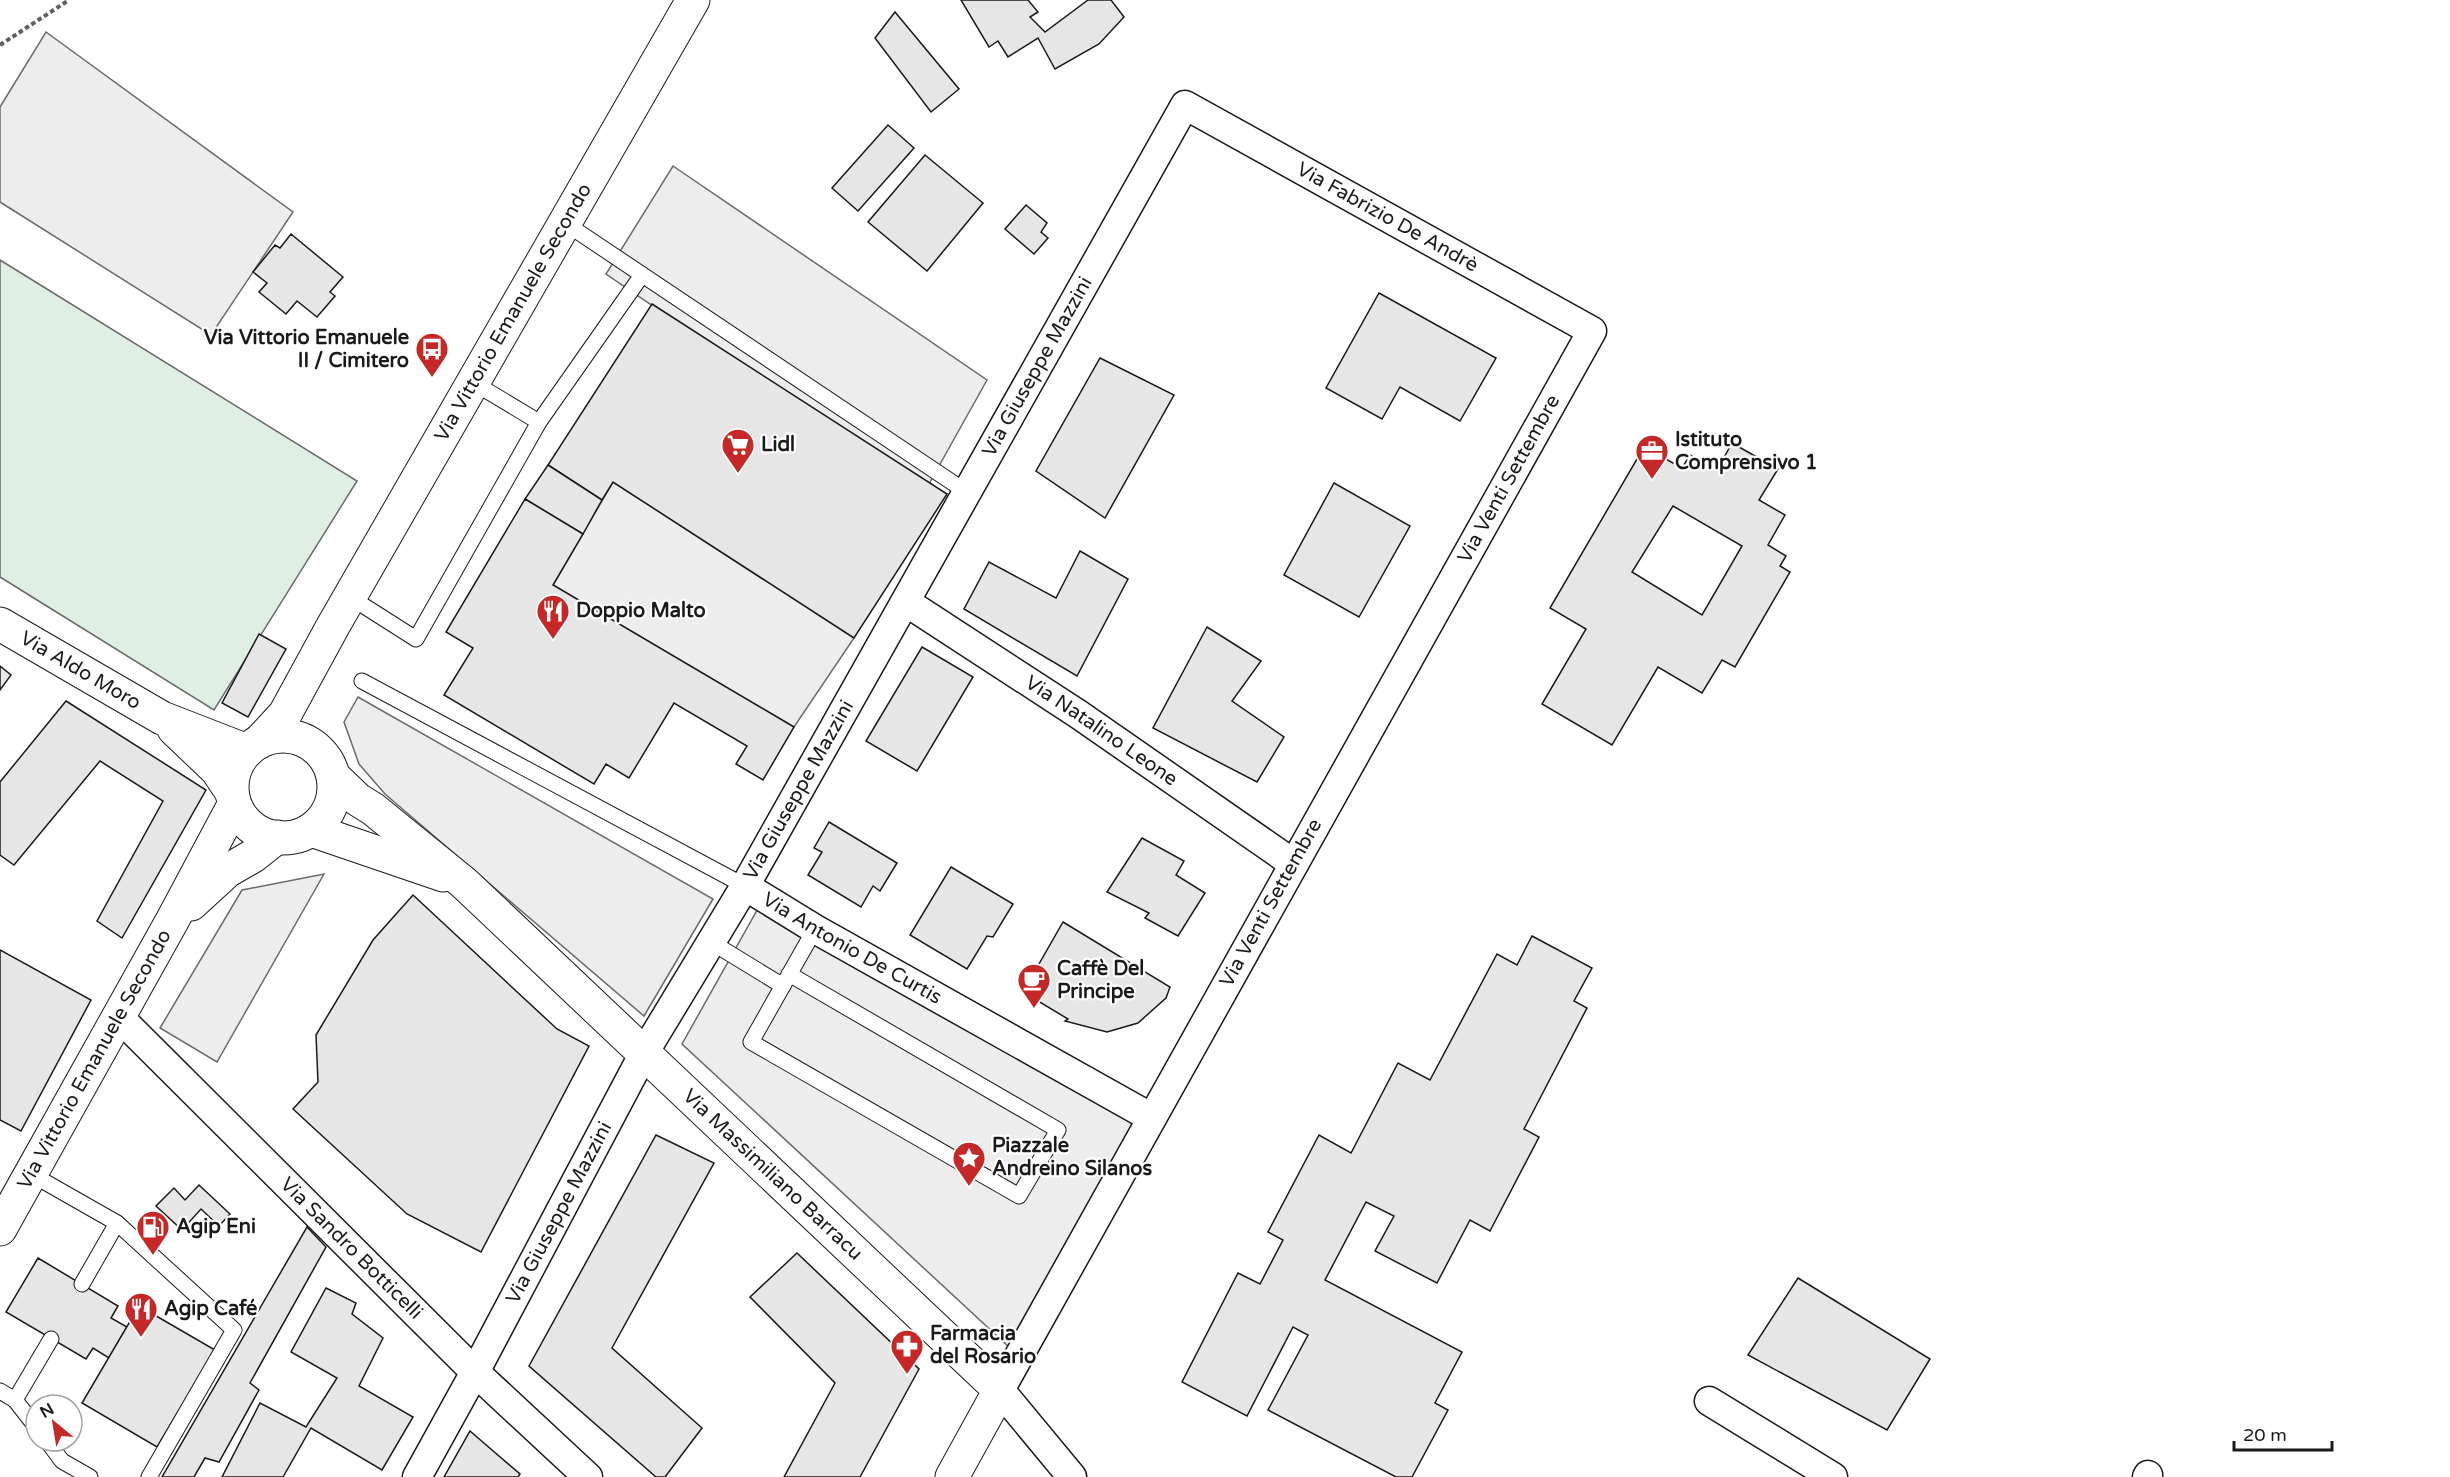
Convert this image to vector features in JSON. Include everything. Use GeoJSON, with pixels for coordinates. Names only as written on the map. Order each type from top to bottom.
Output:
{"type":"FeatureCollection","features":[{"type":"Feature","properties":{"kind":"main road","name":"Via Vittorio Emanuele Secondo"},"geometry":{"type":"LineString","coordinates":[[253,747],[285,714],[333,626],[693,0]]}},
{"type":"Feature","properties":{"kind":"main road","name":"Via Aldo Moro"},"geometry":{"type":"LineString","coordinates":[[0,624],[162,718],[253,747]]}},
{"type":"Feature","properties":{"kind":"main road","name":"Via Vittorio Emanuele Secondo"},"geometry":{"type":"LineString","coordinates":[[325,763],[312,726],[312,696],[333,626]]}},
{"type":"Feature","properties":{"kind":"main road","name":"Via Aldo Moro"},"geometry":{"type":"LineString","coordinates":[[162,718],[217,770],[233,798]]}},
{"type":"Feature","properties":{"kind":"main road"},"geometry":{"type":"LineString","coordinates":[[274,736],[290,737],[305,741],[325,763],[334,790],[331,805],[324,818],[310,830],[294,837],[276,837],[259,832],[245,822],[233,798],[237,764],[253,747],[274,736]]}},
{"type":"Feature","properties":{"kind":"main road","name":"Via Massimiliano Barracu"},"geometry":{"type":"LineString","coordinates":[[325,763],[357,799],[464,883],[1000,1390]]}},
{"type":"Feature","properties":{"kind":"main road","name":"Via Vittorio Emanuele Secondo"},"geometry":{"type":"LineString","coordinates":[[0,1229],[172,921],[233,798]]}},
{"type":"Feature","properties":{"kind":"main road","name":"Via Massimiliano Barracu"},"geometry":{"type":"LineString","coordinates":[[310,830],[464,883]]}},
{"type":"Feature","properties":{"kind":"main road","name":"Via Vittorio Emanuele Secondo"},"geometry":{"type":"LineString","coordinates":[[172,921],[227,871],[253,856],[276,837]]}},
{"type":"Feature","properties":{"kind":"main road","name":"Via Venti Settembre"},"geometry":{"type":"LineString","coordinates":[[952,1477],[1000,1390]]}},
{"type":"Feature","properties":{"kind":"street","name":"Via Fabrizio De Andrè"},"geometry":{"type":"LineString","coordinates":[[1185,105],[1592,331]]}},
{"type":"Feature","properties":{"kind":"street","name":"Via Giuseppe Mazzini"},"geometry":{"type":"LineString","coordinates":[[417,1477],[644,1053],[745,886],[1185,105]]}},
{"type":"Feature","properties":{"kind":"street","name":"Via Venti Settembre"},"geometry":{"type":"LineString","coordinates":[[1000,1390],[1592,331]]}},
{"type":"Feature","properties":{"kind":"street","name":"Via Natalino Leone"},"geometry":{"type":"LineString","coordinates":[[906,602],[1077,714],[1294,864]]}},
{"type":"Feature","properties":{"kind":"street","name":"Via Antonio De Curtis"},"geometry":{"type":"LineString","coordinates":[[745,886],[815,929],[1152,1118]]}},
{"type":"Feature","properties":{"kind":"street","name":"Via Sandro Botticelli"},"geometry":{"type":"LineString","coordinates":[[119,1017],[475,1372],[588,1477]]}},
{"type":"Feature","properties":{"kind":"street","name":"Via Massimiliano Barracu"},"geometry":{"type":"LineString","coordinates":[[1000,1390],[1072,1477]]}},
{"type":"Feature","properties":{"kind":"street"},"geometry":{"type":"LineString","coordinates":[[1709,1401],[1833,1477]]}},
{"type":"Feature","properties":{"kind":"lane"},"geometry":{"type":"LineString","coordinates":[[565,223],[968,493]]}},
{"type":"Feature","properties":{"kind":"lane"},"geometry":{"type":"LineString","coordinates":[[350,597],[416,639],[539,422],[642,275]]}},
{"type":"Feature","properties":{"kind":"lane"},"geometry":{"type":"LineString","coordinates":[[474,383],[539,422]]}},
{"type":"Feature","properties":{"kind":"lane","name":"Via Antonio De Curtis"},"geometry":{"type":"LineString","coordinates":[[362,681],[745,886]]}},
{"type":"Feature","properties":{"kind":"lane"},"geometry":{"type":"LineString","coordinates":[[711,942],[786,980],[1058,1130],[1019,1196],[751,1042],[786,980],[815,929]]}},
{"type":"Feature","properties":{"kind":"lane"},"geometry":{"type":"LineString","coordinates":[[31,1174],[117,1223],[234,1330],[149,1477]]}},
{"type":"Feature","properties":{"kind":"lane"},"geometry":{"type":"LineString","coordinates":[[82,1284],[117,1223]]}},
{"type":"Feature","properties":{"kind":"lane"},"geometry":{"type":"LineString","coordinates":[[15,1400],[51,1339]]}},
{"type":"Feature","properties":{"kind":"lane"},"geometry":{"type":"LineString","coordinates":[[0,1391],[15,1400],[24,1412]]}},
{"type":"Feature","properties":{"kind":"lane"},"geometry":{"type":"LineString","coordinates":[[56,1453],[62,1461],[90,1477]]}},
{"type":"Feature","properties":{"kind":"path"},"geometry":{"type":"LineString","coordinates":[[0,45],[69,0]]}},
{"type":"Feature","properties":{"kind":"green space"},"geometry":{"type":"Polygon","coordinates":[[[0,260],[357,481],[214,710],[0,577],[0,260]]]}},
{"type":"Feature","properties":{"kind":"shaded area"},"geometry":{"type":"Polygon","coordinates":[[[46,32],[293,212],[211,335],[0,202],[0,107],[46,32]]]}},
{"type":"Feature","properties":{"kind":"shaded area"},"geometry":{"type":"Polygon","coordinates":[[[673,166],[987,380],[925,491],[606,274],[673,166]]]}},
{"type":"Feature","properties":{"kind":"shaded area"},"geometry":{"type":"Polygon","coordinates":[[[613,482],[854,638],[794,727],[553,585],[613,482]]]}},
{"type":"Feature","properties":{"kind":"shaded area"},"geometry":{"type":"Polygon","coordinates":[[[358,697],[713,899],[644,1016],[385,794],[359,764],[344,722],[358,697]]]}},
{"type":"Feature","properties":{"kind":"shaded area"},"geometry":{"type":"Polygon","coordinates":[[[324,874],[217,1062],[160,1028],[242,890],[324,874]]]}},
{"type":"Feature","properties":{"kind":"shaded area","name":"Piazzale Andreino Silanos"},"geometry":{"type":"Polygon","coordinates":[[[765,896],[1143,1113],[1010,1348],[682,1044],[765,896]]]}},
{"type":"Feature","properties":{"kind":"building"},"geometry":{"type":"Polygon","coordinates":[[[961,0],[1028,0],[1038,12],[1030,17],[1045,32],[1088,0],[1111,0],[1124,17],[1099,44],[1055,69],[1038,38],[1008,57],[998,41],[989,47],[961,0]]]}},
{"type":"Feature","properties":{"kind":"building"},"geometry":{"type":"Polygon","coordinates":[[[895,12],[959,89],[931,112],[875,38],[895,12]]]}},
{"type":"Feature","properties":{"kind":"building"},"geometry":{"type":"Polygon","coordinates":[[[888,125],[914,148],[858,211],[832,188],[888,125]]]}},
{"type":"Feature","properties":{"kind":"building"},"geometry":{"type":"Polygon","coordinates":[[[925,155],[983,203],[927,271],[868,222],[925,155]]]}},
{"type":"Feature","properties":{"kind":"building"},"geometry":{"type":"Polygon","coordinates":[[[1026,205],[1047,223],[1041,232],[1048,238],[1034,254],[1005,229],[1026,205]]]}},
{"type":"Feature","properties":{"kind":"building"},"geometry":{"type":"Polygon","coordinates":[[[291,234],[343,277],[330,292],[335,296],[317,317],[297,301],[286,314],[259,292],[267,283],[253,272],[275,245],[280,248],[291,234]]]}},
{"type":"Feature","properties":{"kind":"building"},"geometry":{"type":"Polygon","coordinates":[[[1379,293],[1496,358],[1460,421],[1400,387],[1382,419],[1326,388],[1379,293]]]}},
{"type":"Feature","properties":{"kind":"building","name":"Lidl"},"geometry":{"type":"Polygon","coordinates":[[[652,304],[947,494],[854,638],[613,482],[602,500],[548,465],[652,304]]]}},
{"type":"Feature","properties":{"kind":"building"},"geometry":{"type":"Polygon","coordinates":[[[1100,358],[1174,395],[1105,518],[1036,471],[1100,358]]]}},
{"type":"Feature","properties":{"kind":"building"},"geometry":{"type":"Polygon","coordinates":[[[1732,443],[1778,469],[1759,500],[1785,515],[1768,545],[1786,556],[1780,566],[1790,572],[1735,667],[1722,660],[1702,693],[1658,667],[1612,745],[1542,704],[1586,629],[1550,608],[1644,447],[1682,468],[1690,455],[1717,470],[1732,443]],[[1673,506],[1632,572],[1702,615],[1742,546],[1673,506]]]}},
{"type":"Feature","properties":{"kind":"building"},"geometry":{"type":"Polygon","coordinates":[[[548,465],[602,500],[583,534],[525,499],[548,465]]]}},
{"type":"Feature","properties":{"kind":"building"},"geometry":{"type":"Polygon","coordinates":[[[1334,483],[1410,526],[1359,617],[1284,575],[1334,483]]]}},
{"type":"Feature","properties":{"kind":"building","name":"Doppio Malto"},"geometry":{"type":"Polygon","coordinates":[[[525,499],[583,534],[553,585],[794,727],[763,780],[736,764],[747,746],[674,703],[629,778],[606,764],[594,784],[444,695],[473,648],[446,632],[525,499]]]}},
{"type":"Feature","properties":{"kind":"building"},"geometry":{"type":"Polygon","coordinates":[[[1080,551],[1128,579],[1077,676],[964,609],[989,562],[1056,598],[1080,551]]]}},
{"type":"Feature","properties":{"kind":"building"},"geometry":{"type":"Polygon","coordinates":[[[1207,627],[1261,661],[1232,701],[1284,737],[1257,782],[1153,728],[1207,627]]]}},
{"type":"Feature","properties":{"kind":"building"},"geometry":{"type":"Polygon","coordinates":[[[259,634],[286,649],[248,717],[222,703],[259,634]]]}},
{"type":"Feature","properties":{"kind":"building"},"geometry":{"type":"Polygon","coordinates":[[[922,647],[973,677],[917,771],[866,741],[922,647]]]}},
{"type":"Feature","properties":{"kind":"building"},"geometry":{"type":"Polygon","coordinates":[[[0,666],[11,675],[0,690],[0,666]]]}},
{"type":"Feature","properties":{"kind":"building"},"geometry":{"type":"Polygon","coordinates":[[[66,701],[206,790],[122,938],[97,921],[163,801],[100,761],[14,865],[0,855],[0,782],[66,701]]]}},
{"type":"Feature","properties":{"kind":"building"},"geometry":{"type":"Polygon","coordinates":[[[829,822],[897,863],[880,891],[873,886],[861,907],[808,875],[822,852],[814,848],[829,822]]]}},
{"type":"Feature","properties":{"kind":"building"},"geometry":{"type":"Polygon","coordinates":[[[1142,838],[1184,861],[1176,875],[1205,893],[1178,936],[1145,918],[1149,913],[1107,892],[1142,838]]]}},
{"type":"Feature","properties":{"kind":"building"},"geometry":{"type":"Polygon","coordinates":[[[951,867],[1013,904],[993,937],[987,936],[967,969],[910,935],[951,867]]]}},
{"type":"Feature","properties":{"kind":"building"},"geometry":{"type":"Polygon","coordinates":[[[413,895],[557,1029],[589,1046],[481,1252],[407,1214],[293,1109],[318,1082],[316,1035],[373,940],[413,895]]]}},
{"type":"Feature","properties":{"kind":"building"},"geometry":{"type":"Polygon","coordinates":[[[1063,922],[1170,987],[1166,998],[1138,1023],[1107,1032],[1065,1021],[1068,1019],[1023,992],[1063,922]]]}},
{"type":"Feature","properties":{"kind":"building"},"geometry":{"type":"Polygon","coordinates":[[[1532,936],[1592,968],[1574,1001],[1587,1008],[1524,1129],[1539,1137],[1490,1231],[1470,1220],[1437,1283],[1375,1251],[1394,1216],[1366,1202],[1325,1280],[1462,1352],[1435,1403],[1448,1410],[1412,1477],[1396,1477],[1268,1410],[1308,1335],[1293,1327],[1247,1416],[1182,1382],[1238,1273],[1260,1284],[1283,1240],[1268,1232],[1319,1135],[1351,1153],[1398,1063],[1430,1080],[1497,954],[1517,965],[1532,936]]]}},
{"type":"Feature","properties":{"kind":"building"},"geometry":{"type":"Polygon","coordinates":[[[0,950],[91,1000],[21,1131],[0,1120],[0,950]]]}},
{"type":"Feature","properties":{"kind":"building"},"geometry":{"type":"Polygon","coordinates":[[[656,1135],[714,1163],[612,1348],[702,1428],[665,1477],[656,1477],[529,1366],[656,1135]]]}},
{"type":"Feature","properties":{"kind":"building"},"geometry":{"type":"Polygon","coordinates":[[[199,1185],[230,1214],[219,1226],[201,1209],[182,1230],[156,1206],[174,1188],[185,1200],[199,1185]]]}},
{"type":"Feature","properties":{"kind":"building"},"geometry":{"type":"Polygon","coordinates":[[[307,1227],[326,1247],[250,1383],[259,1390],[219,1462],[205,1458],[194,1477],[162,1477],[307,1227]]]}},
{"type":"Feature","properties":{"kind":"building"},"geometry":{"type":"Polygon","coordinates":[[[797,1253],[919,1369],[860,1477],[784,1477],[835,1383],[750,1297],[797,1253]]]}},
{"type":"Feature","properties":{"kind":"building"},"geometry":{"type":"Polygon","coordinates":[[[38,1258],[118,1306],[111,1318],[127,1327],[109,1358],[93,1348],[86,1359],[6,1312],[38,1258]]]}},
{"type":"Feature","properties":{"kind":"building"},"geometry":{"type":"Polygon","coordinates":[[[1798,1278],[1930,1359],[1887,1430],[1748,1355],[1798,1278]]]}},
{"type":"Feature","properties":{"kind":"building"},"geometry":{"type":"Polygon","coordinates":[[[326,1288],[356,1303],[352,1314],[383,1338],[359,1386],[413,1417],[382,1470],[311,1428],[283,1477],[222,1477],[260,1403],[306,1427],[337,1378],[291,1352],[326,1288]]]}},
{"type":"Feature","properties":{"kind":"building"},"geometry":{"type":"Polygon","coordinates":[[[139,1306],[215,1350],[157,1447],[84,1404],[84,1400],[139,1306]]]}},
{"type":"Feature","properties":{"kind":"building"},"geometry":{"type":"Polygon","coordinates":[[[470,1431],[520,1474],[518,1477],[444,1477],[470,1431]]]}},
{"type":"Feature","properties":{"kind":"place","name":"Via Vittorio Emanuele II / Cimitero"},"geometry":{"type":"Point","coordinates":[432,378]}},
{"type":"Feature","properties":{"kind":"place","name":"Lidl"},"geometry":{"type":"Point","coordinates":[738,474]}},
{"type":"Feature","properties":{"kind":"place","name":"Istituto Comprensivo 1"},"geometry":{"type":"Point","coordinates":[1652,480]}},
{"type":"Feature","properties":{"kind":"place","name":"Doppio Malto"},"geometry":{"type":"Point","coordinates":[553,640]}},
{"type":"Feature","properties":{"kind":"place","name":"Caffè Del Principe"},"geometry":{"type":"Point","coordinates":[1034,1009]}},
{"type":"Feature","properties":{"kind":"place","name":"Piazzale Andreino Silanos"},"geometry":{"type":"Point","coordinates":[969,1187]}},
{"type":"Feature","properties":{"kind":"place","name":"Agip Eni"},"geometry":{"type":"Point","coordinates":[153,1256]}},
{"type":"Feature","properties":{"kind":"place","name":"Agip Café"},"geometry":{"type":"Point","coordinates":[141,1338]}},
{"type":"Feature","properties":{"kind":"place","name":"Farmacia del Rosario"},"geometry":{"type":"Point","coordinates":[907,1375]}}]}
